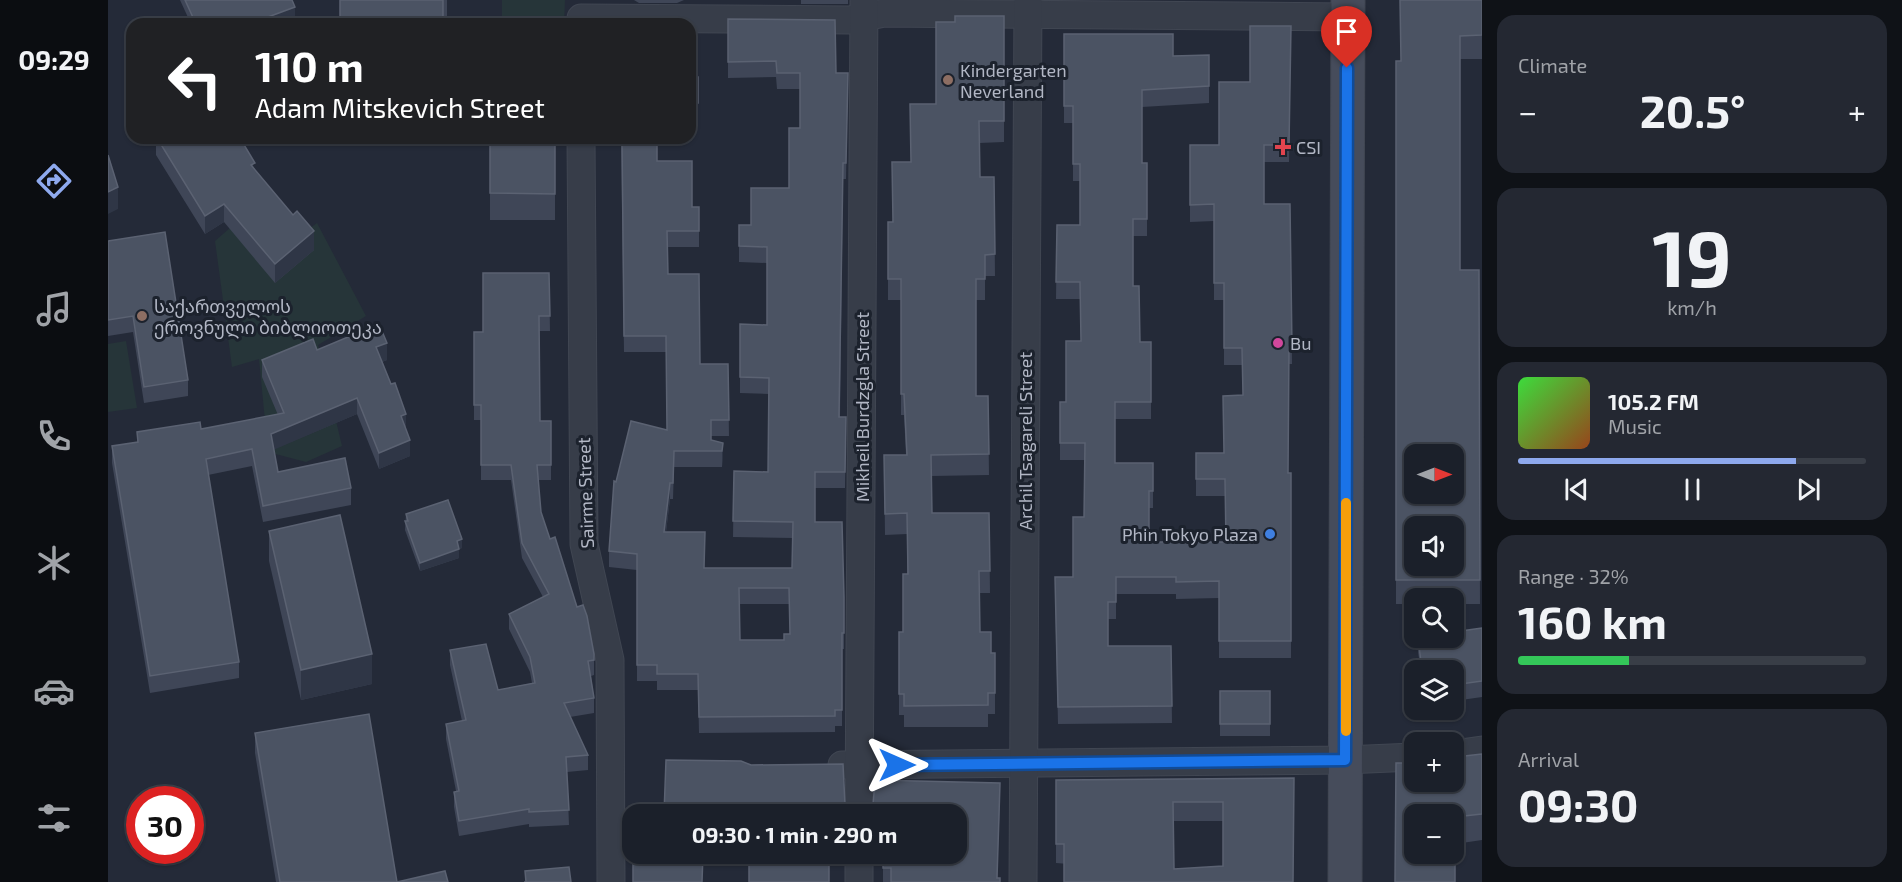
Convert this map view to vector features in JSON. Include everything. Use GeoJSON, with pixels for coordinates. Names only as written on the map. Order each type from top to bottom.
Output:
{"type":"FeatureCollection","features":[{"type":"Feature","properties":{"kind":"main road"},"geometry":{"type":"LineString","coordinates":[[1345,882],[1348,9]]}},
{"type":"Feature","properties":{"kind":"street"},"geometry":{"type":"LineString","coordinates":[[582,14],[850,20],[864,8],[884,13],[1028,7],[1348,9]]}},
{"type":"Feature","properties":{"kind":"street","name":"Archil Tsagareli Street"},"geometry":{"type":"LineString","coordinates":[[1023,882],[1028,7]]}},
{"type":"Feature","properties":{"kind":"street","name":"Mikheil Burdzgla Street"},"geometry":{"type":"LineString","coordinates":[[859,804],[864,8]]}},
{"type":"Feature","properties":{"kind":"street","name":"Sairme Street"},"geometry":{"type":"LineString","coordinates":[[581,144],[584,544],[610,660],[611,882]]}},
{"type":"Feature","properties":{"kind":"street"},"geometry":{"type":"LineString","coordinates":[[1464,753],[1482,750]]}},
{"type":"Feature","properties":{"kind":"street"},"geometry":{"type":"LineString","coordinates":[[820,765],[1345,760],[1404,757]]}},
{"type":"Feature","properties":{"kind":"street"},"geometry":{"type":"LineString","coordinates":[[859,864],[859,882]]}},
{"type":"Feature","properties":{"kind":"shaded area"},"geometry":{"type":"Polygon","coordinates":[[[502,0],[565,0],[564,18],[502,18],[502,0]]]}},
{"type":"Feature","properties":{"kind":"shaded area"},"geometry":{"type":"Polygon","coordinates":[[[317,223],[366,316],[318,345],[342,446],[306,462],[268,452],[259,359],[232,367],[215,241],[231,227],[262,263],[317,223]]]}},
{"type":"Feature","properties":{"kind":"shaded area"},"geometry":{"type":"Polygon","coordinates":[[[126,341],[137,408],[108,412],[108,344],[126,341]]]}},
{"type":"Feature","properties":{"kind":"building"},"geometry":{"type":"Polygon","coordinates":[[[185,0],[292,0],[295,7],[265,18],[193,18],[185,0]]]}},
{"type":"Feature","properties":{"kind":"building"},"geometry":{"type":"Polygon","coordinates":[[[340,0],[443,0],[443,18],[340,18],[340,0]]]}},
{"type":"Feature","properties":{"kind":"building"},"geometry":{"type":"Polygon","coordinates":[[[1400,0],[1482,0],[1482,35],[1460,36],[1460,270],[1479,270],[1480,580],[1396,580],[1396,61],[1401,61],[1400,0]]]}},
{"type":"Feature","properties":{"kind":"building"},"geometry":{"type":"Polygon","coordinates":[[[955,16],[1004,16],[1004,121],[979,121],[980,177],[994,177],[995,254],[985,255],[985,279],[976,279],[976,396],[988,396],[989,454],[931,455],[932,513],[989,513],[990,571],[979,571],[980,632],[991,632],[991,653],[995,653],[995,693],[988,693],[988,705],[904,706],[904,694],[899,694],[899,632],[903,632],[903,574],[908,574],[907,513],[885,514],[884,455],[907,455],[904,394],[901,394],[901,279],[888,279],[888,222],[893,222],[892,162],[911,162],[910,104],[936,104],[936,22],[955,22],[955,16]]]}},
{"type":"Feature","properties":{"kind":"building"},"geometry":{"type":"Polygon","coordinates":[[[728,19],[835,20],[836,73],[848,73],[846,163],[843,163],[839,417],[846,417],[845,472],[815,472],[815,522],[842,522],[844,633],[842,633],[842,710],[835,710],[835,716],[699,717],[698,674],[657,674],[657,665],[637,665],[637,554],[609,551],[614,481],[616,482],[631,421],[667,430],[666,336],[624,336],[622,144],[657,144],[657,161],[692,161],[692,207],[699,207],[699,231],[667,231],[668,274],[699,274],[700,364],[728,364],[729,420],[711,420],[711,440],[723,443],[722,451],[674,451],[673,483],[670,483],[664,532],[705,532],[704,568],[792,568],[793,522],[733,521],[734,471],[768,472],[769,378],[740,377],[740,324],[767,325],[767,247],[739,246],[739,225],[751,225],[751,188],[789,188],[789,128],[800,128],[800,73],[777,73],[776,61],[728,62],[728,19]],[[739,588],[740,640],[784,640],[784,634],[790,634],[789,588],[739,588]]]}},
{"type":"Feature","properties":{"kind":"building"},"geometry":{"type":"Polygon","coordinates":[[[1250,26],[1291,26],[1289,145],[1264,145],[1264,204],[1290,204],[1292,347],[1289,347],[1288,473],[1291,473],[1291,641],[1219,641],[1219,581],[1176,582],[1176,577],[1116,577],[1116,602],[1108,602],[1108,646],[1171,646],[1172,706],[1058,707],[1055,577],[1073,577],[1073,517],[1084,517],[1085,443],[1060,443],[1060,402],[1066,402],[1066,341],[1081,341],[1080,282],[1056,282],[1057,225],[1080,225],[1080,164],[1073,164],[1073,106],[1064,106],[1064,34],[1173,34],[1173,56],[1209,55],[1209,86],[1142,90],[1142,163],[1147,163],[1147,219],[1133,219],[1133,286],[1139,286],[1140,342],[1151,342],[1151,402],[1115,402],[1115,463],[1153,463],[1153,491],[1149,491],[1149,542],[1226,542],[1225,479],[1196,479],[1196,453],[1224,453],[1223,396],[1243,395],[1242,348],[1224,348],[1224,283],[1214,283],[1214,204],[1190,205],[1190,145],[1219,145],[1219,82],[1250,82],[1250,26]]]}},
{"type":"Feature","properties":{"kind":"building"},"geometry":{"type":"Polygon","coordinates":[[[696,77],[698,77],[698,103],[696,103],[696,77]]]}},
{"type":"Feature","properties":{"kind":"building"},"geometry":{"type":"Polygon","coordinates":[[[161,144],[244,144],[255,163],[251,165],[293,215],[297,211],[314,231],[275,264],[224,204],[205,216],[161,144]]]}},
{"type":"Feature","properties":{"kind":"building"},"geometry":{"type":"Polygon","coordinates":[[[490,144],[555,144],[555,194],[490,193],[490,144]]]}},
{"type":"Feature","properties":{"kind":"building"},"geometry":{"type":"Polygon","coordinates":[[[108,155],[118,187],[108,192],[108,155]]]}},
{"type":"Feature","properties":{"kind":"building","name":"საქართველოს ეროვნული ბიბლიოთეკა"},"geometry":{"type":"Polygon","coordinates":[[[165,232],[188,380],[144,387],[133,316],[108,320],[108,241],[165,232]]]}},
{"type":"Feature","properties":{"kind":"building"},"geometry":{"type":"Polygon","coordinates":[[[483,273],[549,273],[550,316],[539,316],[540,421],[551,421],[551,465],[537,465],[541,512],[550,539],[555,537],[577,607],[583,605],[587,616],[594,654],[594,660],[588,661],[594,698],[564,703],[588,755],[566,757],[569,810],[529,812],[529,809],[459,821],[454,792],[459,791],[446,724],[466,720],[450,650],[486,644],[498,690],[535,683],[530,657],[509,614],[549,594],[522,543],[511,465],[481,465],[481,405],[474,405],[474,332],[483,332],[483,273]]]}},
{"type":"Feature","properties":{"kind":"building"},"geometry":{"type":"Polygon","coordinates":[[[379,324],[387,343],[376,347],[391,384],[395,383],[406,414],[401,416],[410,440],[379,453],[357,398],[271,434],[278,472],[345,458],[351,488],[263,506],[252,449],[206,459],[239,662],[150,676],[112,446],[138,442],[137,432],[200,422],[201,429],[284,413],[262,360],[313,339],[317,350],[379,324]]]}},
{"type":"Feature","properties":{"kind":"building"},"geometry":{"type":"Polygon","coordinates":[[[448,500],[462,539],[457,541],[459,549],[420,563],[405,521],[408,521],[406,514],[448,500]]]}},
{"type":"Feature","properties":{"kind":"building"},"geometry":{"type":"Polygon","coordinates":[[[340,515],[372,654],[301,670],[269,531],[340,515]]]}},
{"type":"Feature","properties":{"kind":"building"},"geometry":{"type":"Polygon","coordinates":[[[1482,628],[1482,681],[1464,684],[1464,660],[1421,660],[1419,648],[1464,648],[1464,631],[1482,628]]]}},
{"type":"Feature","properties":{"kind":"building"},"geometry":{"type":"Polygon","coordinates":[[[1220,691],[1270,691],[1270,724],[1220,724],[1220,691]]]}},
{"type":"Feature","properties":{"kind":"building"},"geometry":{"type":"Polygon","coordinates":[[[369,714],[397,882],[280,882],[255,733],[369,714]]]}},
{"type":"Feature","properties":{"kind":"building"},"geometry":{"type":"Polygon","coordinates":[[[1482,754],[1482,814],[1464,816],[1464,804],[1404,804],[1404,864],[1455,864],[1455,882],[1395,882],[1396,763],[1404,763],[1404,792],[1464,792],[1464,756],[1482,754]]]}},
{"type":"Feature","properties":{"kind":"building"},"geometry":{"type":"Polygon","coordinates":[[[666,760],[741,761],[751,765],[843,764],[845,804],[664,804],[666,760]]]}},
{"type":"Feature","properties":{"kind":"building"},"geometry":{"type":"Polygon","coordinates":[[[1294,778],[1293,882],[1064,882],[1064,844],[1056,844],[1056,780],[1294,778]],[[1173,802],[1174,869],[1223,866],[1223,802],[1173,802]]]}},
{"type":"Feature","properties":{"kind":"building"},"geometry":{"type":"Polygon","coordinates":[[[875,780],[1000,783],[997,878],[1000,878],[1000,882],[891,882],[891,868],[883,868],[883,864],[967,864],[967,804],[873,804],[875,780]]]}},
{"type":"Feature","properties":{"kind":"building"},"geometry":{"type":"Polygon","coordinates":[[[633,864],[703,864],[702,882],[633,882],[633,864]]]}},
{"type":"Feature","properties":{"kind":"building"},"geometry":{"type":"Polygon","coordinates":[[[749,864],[829,864],[829,882],[749,882],[749,864]]]}},
{"type":"Feature","properties":{"kind":"building"},"geometry":{"type":"Polygon","coordinates":[[[569,867],[571,882],[526,882],[525,871],[569,867]]]}},
{"type":"Feature","properties":{"kind":"building"},"geometry":{"type":"Polygon","coordinates":[[[445,871],[448,882],[397,882],[445,871]]]}},
{"type":"Feature","properties":{"kind":"slow traffic"},"geometry":{"type":"LineString","coordinates":[[1346,503],[1346,731]]}},
{"type":"Feature","properties":{"kind":"place","name":"Kindergarten Neverland"},"geometry":{"type":"Point","coordinates":[948,80]}},
{"type":"Feature","properties":{"kind":"place","name":"CSI"},"geometry":{"type":"Point","coordinates":[1283,147]}},
{"type":"Feature","properties":{"kind":"place","name":"საქართველოს ეროვნული ბიბლიოთეკა"},"geometry":{"type":"Point","coordinates":[142,316]}},
{"type":"Feature","properties":{"kind":"place","name":"Bu"},"geometry":{"type":"Point","coordinates":[1278,343]}},
{"type":"Feature","properties":{"kind":"place","name":"Phin Tokyo Plaza"},"geometry":{"type":"Point","coordinates":[1270,534]}},
{"type":"Feature","properties":{"kind":"route"},"geometry":{"type":"LineString","coordinates":[[897,765],[1345,760],[1347,68]]}}]}
